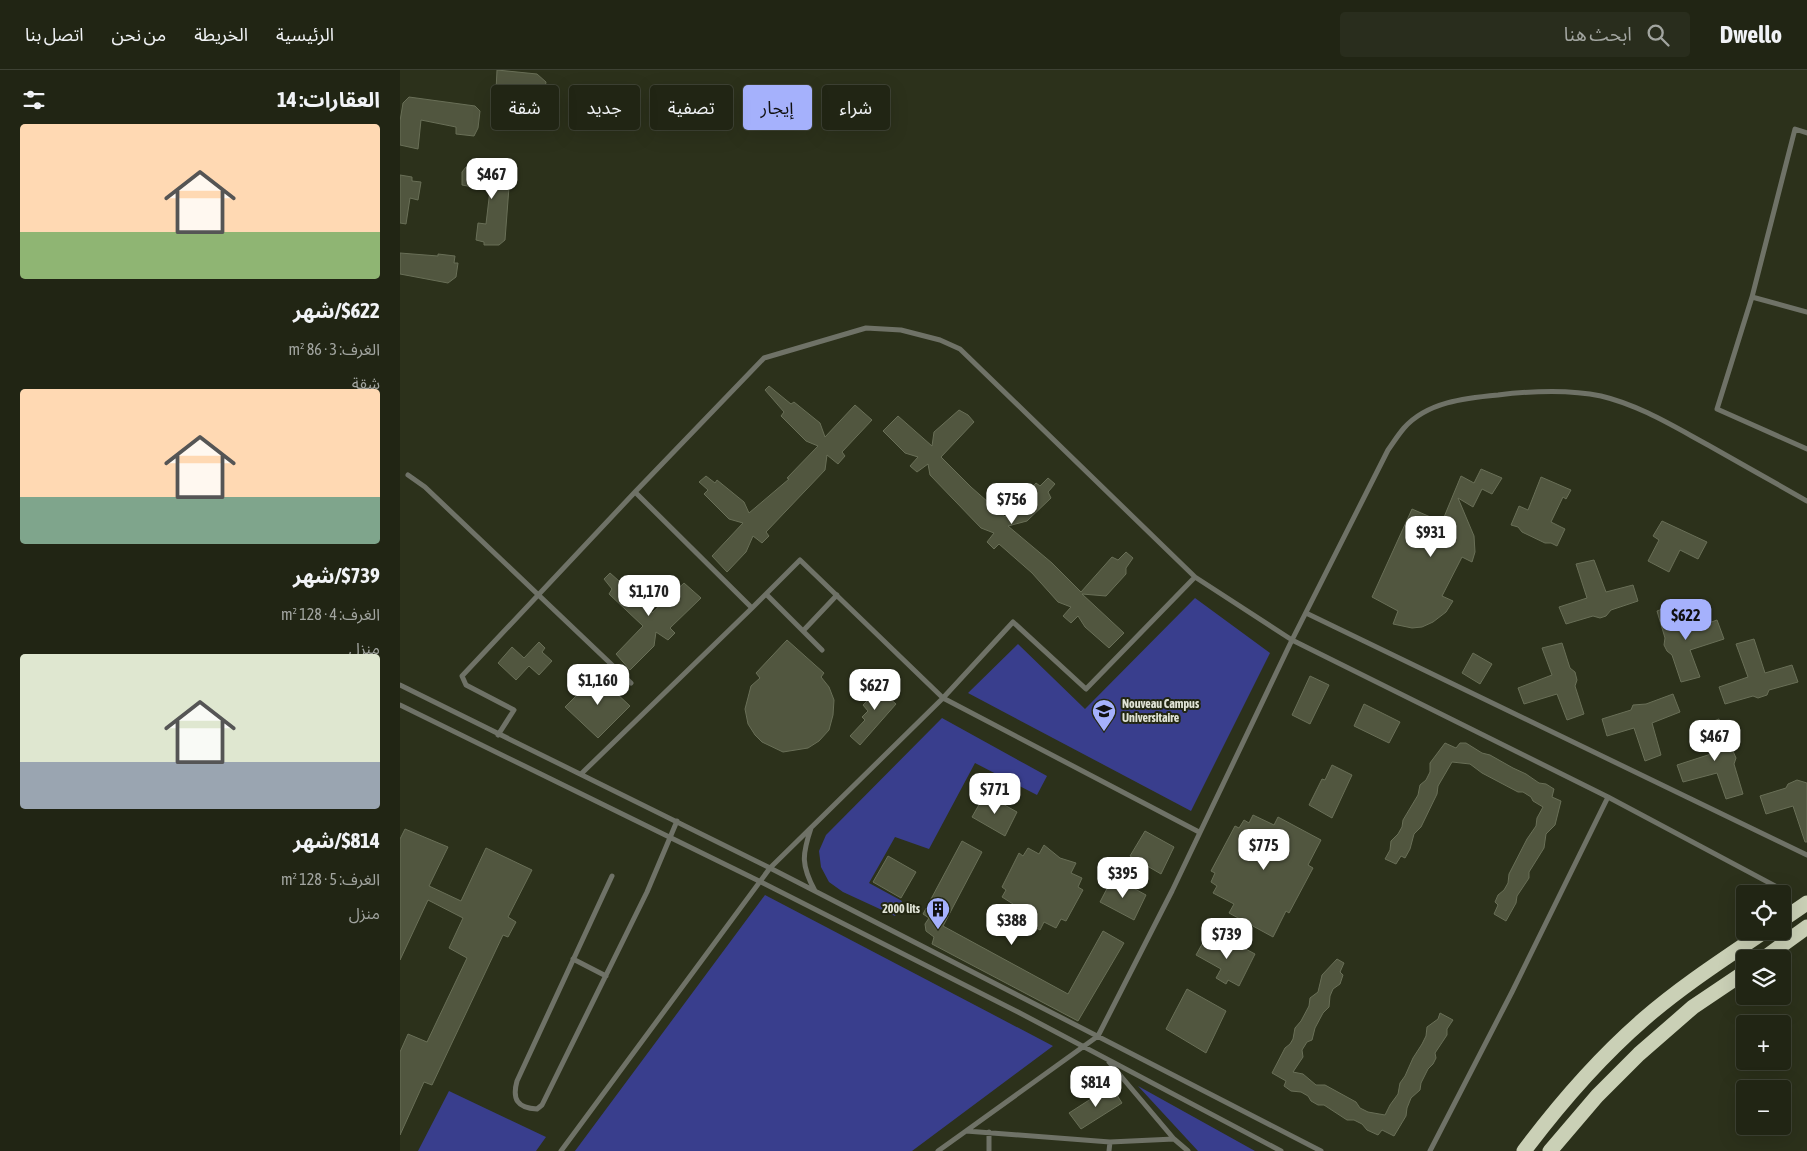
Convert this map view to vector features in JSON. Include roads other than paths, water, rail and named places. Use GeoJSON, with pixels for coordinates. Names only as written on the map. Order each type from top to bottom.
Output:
{"type":"FeatureCollection","features":[{"type":"Feature","properties":{"kind":"highway"},"geometry":{"type":"LineString","coordinates":[[1791,914],[1807,903]]}},
{"type":"Feature","properties":{"kind":"highway"},"geometry":{"type":"LineString","coordinates":[[1776,950],[1807,928]]}},
{"type":"Feature","properties":{"kind":"highway"},"geometry":{"type":"LineString","coordinates":[[1524,1151],[1554,1110],[1598,1062],[1634,1028],[1686,986],[1752,940]]}},
{"type":"Feature","properties":{"kind":"highway"},"geometry":{"type":"LineString","coordinates":[[1550,1151],[1597,1096],[1639,1054],[1693,1006],[1736,978]]}},
{"type":"Feature","properties":{"kind":"lane"},"geometry":{"type":"LineString","coordinates":[[1807,133],[1795,130],[1752,297],[1717,409],[1807,449]]}},
{"type":"Feature","properties":{"kind":"lane"},"geometry":{"type":"LineString","coordinates":[[1752,297],[1807,312]]}},
{"type":"Feature","properties":{"kind":"lane"},"geometry":{"type":"LineString","coordinates":[[498,735],[514,710],[466,684],[462,676],[764,358],[866,328],[901,330],[940,340],[960,349],[1195,577],[1292,640],[1608,797],[1773,885]]}},
{"type":"Feature","properties":{"kind":"lane"},"geometry":{"type":"LineString","coordinates":[[938,1151],[1098,1036],[1172,891],[1292,640],[1388,450],[1404,428],[1420,415],[1434,407],[1472,397],[1574,392],[1600,396],[1629,404],[1667,422],[1807,501]]}},
{"type":"Feature","properties":{"kind":"lane"},"geometry":{"type":"LineString","coordinates":[[408,475],[425,487],[632,683]]}},
{"type":"Feature","properties":{"kind":"lane"},"geometry":{"type":"LineString","coordinates":[[635,492],[752,608]]}},
{"type":"Feature","properties":{"kind":"lane"},"geometry":{"type":"LineString","coordinates":[[581,774],[800,560],[943,698],[1199,832]]}},
{"type":"Feature","properties":{"kind":"lane"},"geometry":{"type":"LineString","coordinates":[[562,1151],[759,880],[943,698],[1012,622],[1086,689],[1195,577]]}},
{"type":"Feature","properties":{"kind":"lane"},"geometry":{"type":"LineString","coordinates":[[766,594],[822,650]]}},
{"type":"Feature","properties":{"kind":"lane"},"geometry":{"type":"LineString","coordinates":[[803,631],[837,595]]}},
{"type":"Feature","properties":{"kind":"lane"},"geometry":{"type":"LineString","coordinates":[[1306,613],[1807,855]]}},
{"type":"Feature","properties":{"kind":"lane"},"geometry":{"type":"LineString","coordinates":[[400,685],[816,891],[1321,1151]]}},
{"type":"Feature","properties":{"kind":"lane"},"geometry":{"type":"LineString","coordinates":[[400,705],[759,880],[1018,1012],[1281,1151]]}},
{"type":"Feature","properties":{"kind":"lane"},"geometry":{"type":"LineString","coordinates":[[1430,1151],[1512,992],[1608,797]]}},
{"type":"Feature","properties":{"kind":"lane"},"geometry":{"type":"LineString","coordinates":[[612,876],[517,1081],[514,1091],[515,1098],[521,1105],[537,1109],[542,1105],[647,892],[677,822]]}},
{"type":"Feature","properties":{"kind":"lane"},"geometry":{"type":"LineString","coordinates":[[811,827],[803,862],[807,876],[816,891]]}},
{"type":"Feature","properties":{"kind":"lane"},"geometry":{"type":"LineString","coordinates":[[574,959],[606,976]]}},
{"type":"Feature","properties":{"kind":"lane"},"geometry":{"type":"LineString","coordinates":[[1107,1060],[1174,1139],[1188,1151]]}},
{"type":"Feature","properties":{"kind":"lane"},"geometry":{"type":"LineString","coordinates":[[966,1131],[1110,1142],[1174,1139]]}},
{"type":"Feature","properties":{"kind":"lane"},"geometry":{"type":"LineString","coordinates":[[988,1132],[989,1151]]}},
{"type":"Feature","properties":{"kind":"lane"},"geometry":{"type":"LineString","coordinates":[[1109,1151],[1110,1142]]}},
{"type":"Feature","properties":{"kind":"place","name":"Nouveau Campus Universitaire"},"geometry":{"type":"Point","coordinates":[1104,732]}},
{"type":"Feature","properties":{"kind":"place","name":"2000 lits"},"geometry":{"type":"Point","coordinates":[938,930]}}]}
